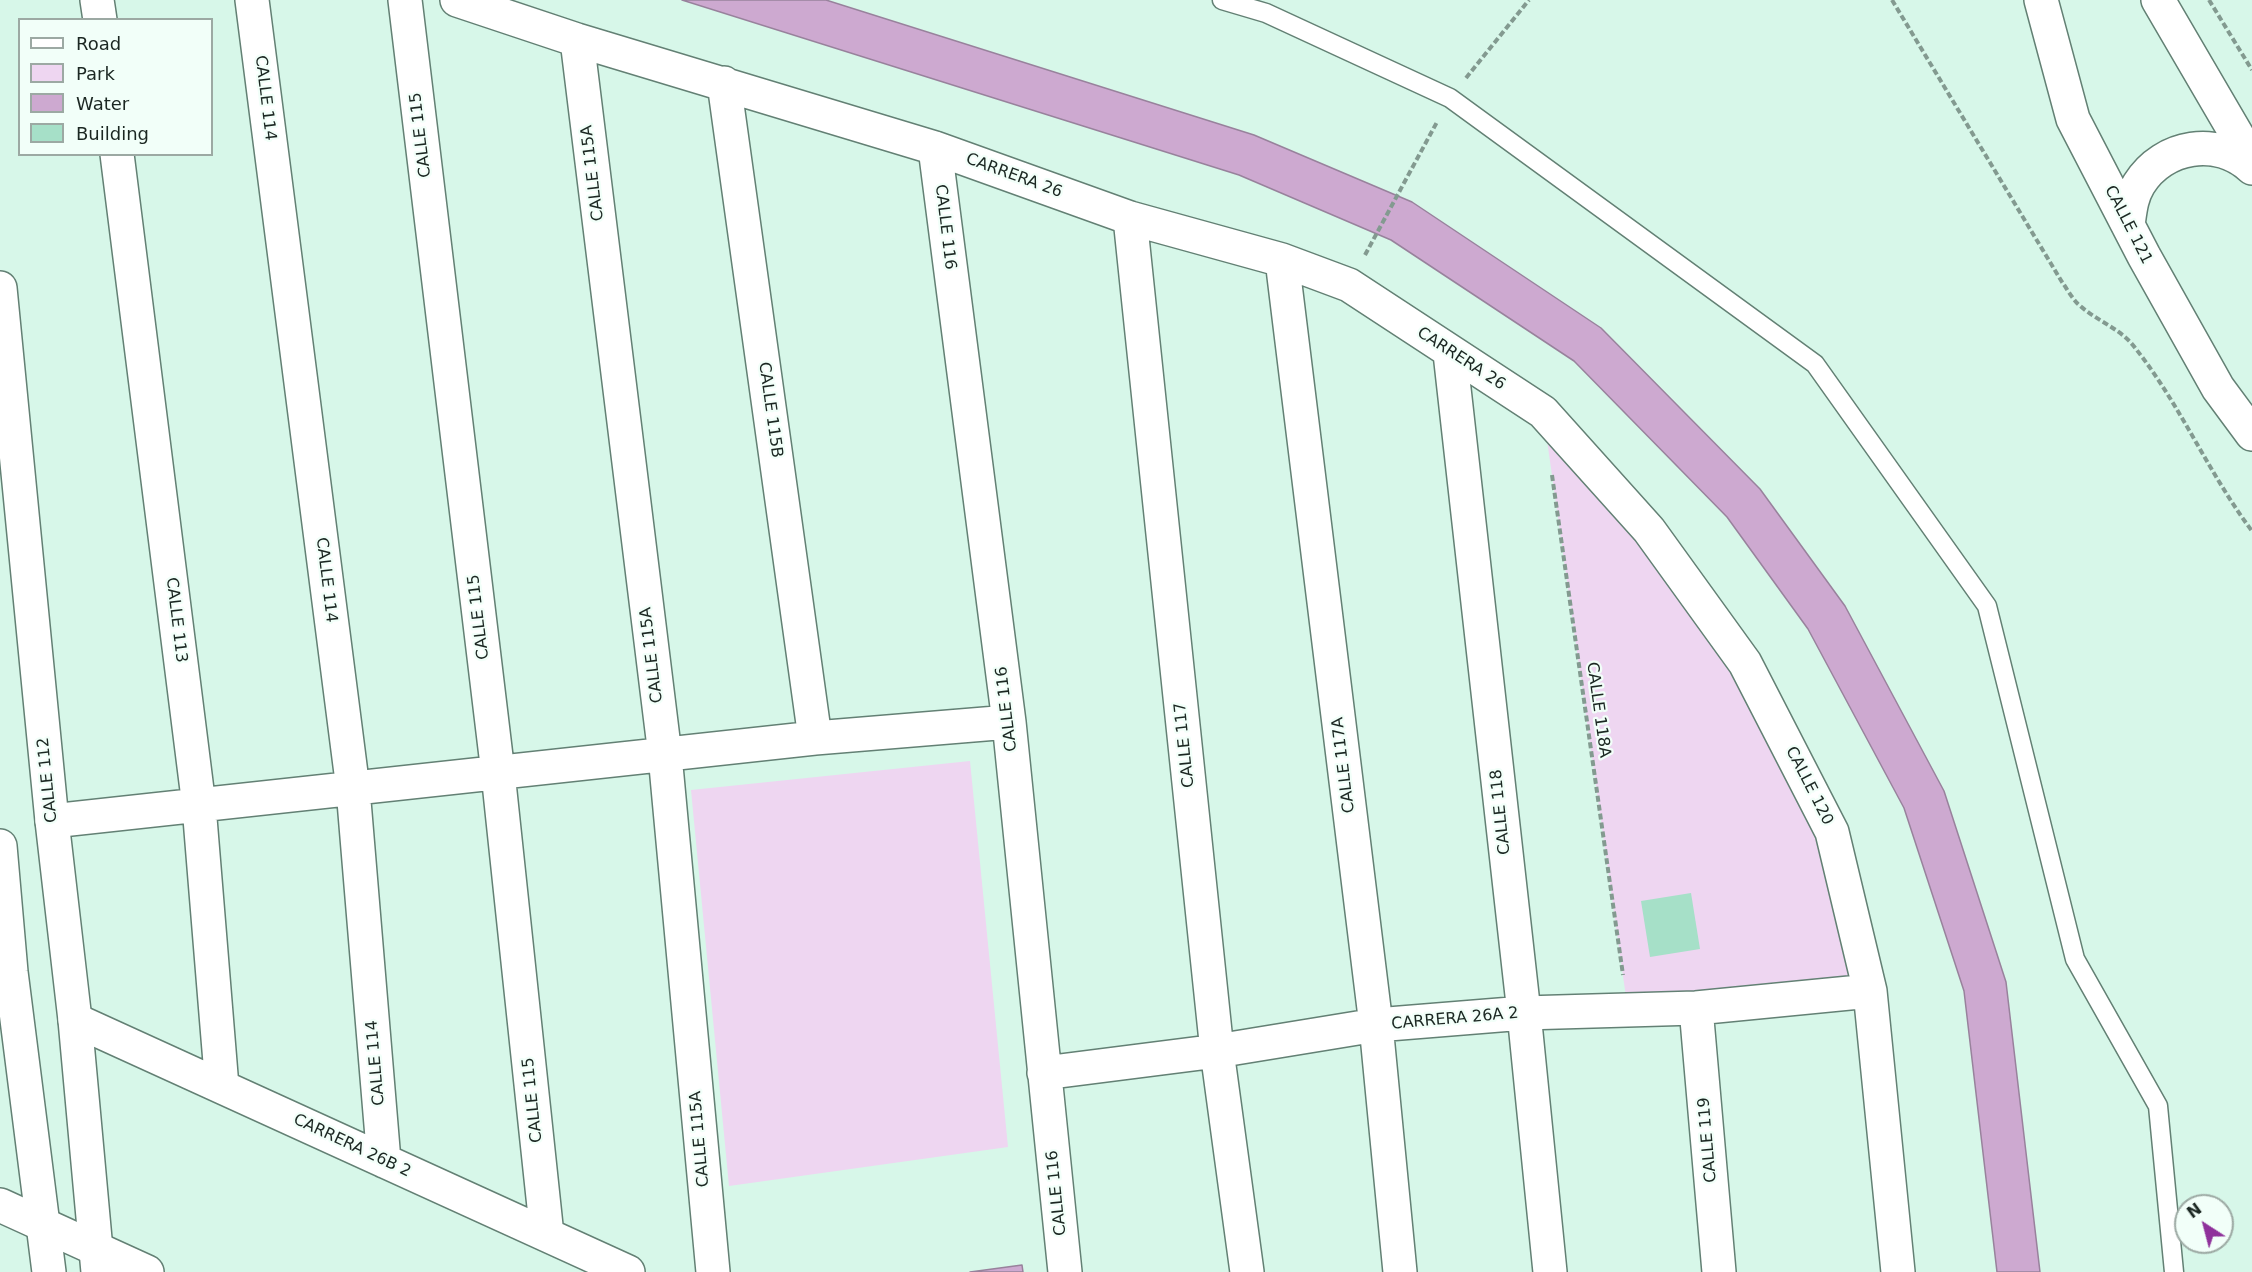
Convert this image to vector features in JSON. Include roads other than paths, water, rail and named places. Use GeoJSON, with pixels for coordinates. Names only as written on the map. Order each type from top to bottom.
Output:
{"type":"FeatureCollection","features":[{"type":"Feature","properties":{"kind":"street"},"geometry":{"type":"LineString","coordinates":[[98,0],[100,18]]}},
{"type":"Feature","properties":{"kind":"street","name":"CALLE 114"},"geometry":{"type":"LineString","coordinates":[[252,0],[353,789],[384,1161]]}},
{"type":"Feature","properties":{"kind":"street","name":"CALLE 115"},"geometry":{"type":"LineString","coordinates":[[405,0],[498,774],[547,1235]]}},
{"type":"Feature","properties":{"kind":"street","name":"CARRERA 26"},"geometry":{"type":"LineString","coordinates":[[457,0],[577,40],[935,148],[1130,218],[1282,260],[1349,285],[1543,412]]}},
{"type":"Feature","properties":{"kind":"street","name":"CALLE 121"},"geometry":{"type":"LineString","coordinates":[[2041,0],[2073,119],[2128,225],[2218,387],[2252,434]]}},
{"type":"Feature","properties":{"kind":"street"},"geometry":{"type":"LineString","coordinates":[[2158,0],[2252,161]]}},
{"type":"Feature","properties":{"kind":"street","name":"CALLE 115A"},"geometry":{"type":"LineString","coordinates":[[577,40],[665,755],[712,1272]]}},
{"type":"Feature","properties":{"kind":"street","name":"CALLE 115B"},"geometry":{"type":"LineString","coordinates":[[724,83],[815,738]]}},
{"type":"Feature","properties":{"kind":"street"},"geometry":{"type":"LineString","coordinates":[[2128,225],[2130,205],[2138,185],[2151,169],[2167,157],[2186,149],[2207,147],[2227,152],[2252,168]]}},
{"type":"Feature","properties":{"kind":"street","name":"CALLE 116"},"geometry":{"type":"LineString","coordinates":[[935,148],[1009,723],[1065,1272]]}},
{"type":"Feature","properties":{"kind":"street","name":"CALLE 113"},"geometry":{"type":"LineString","coordinates":[[117,156],[199,806],[222,1087]]}},
{"type":"Feature","properties":{"kind":"street","name":"CALLE 117"},"geometry":{"type":"LineString","coordinates":[[1130,218],[1217,1050],[1247,1272]]}},
{"type":"Feature","properties":{"kind":"street","name":"CALLE 117A"},"geometry":{"type":"LineString","coordinates":[[1282,260],[1376,1025],[1400,1272]]}},
{"type":"Feature","properties":{"kind":"street","name":"CALLE 112"},"geometry":{"type":"LineString","coordinates":[[0,288],[52,821],[75,1020],[97,1260]]}},
{"type":"Feature","properties":{"kind":"street","name":"CALLE 118"},"geometry":{"type":"LineString","coordinates":[[1450,353],[1524,1013],[1550,1272]]}},
{"type":"Feature","properties":{"kind":"street","name":"CALLE 120"},"geometry":{"type":"LineString","coordinates":[[1543,412],[1649,530],[1745,663],[1832,832],[1870,991],[1898,1272]]}},
{"type":"Feature","properties":{"kind":"street"},"geometry":{"type":"LineString","coordinates":[[52,821],[815,738],[1009,723]]}},
{"type":"Feature","properties":{"kind":"street"},"geometry":{"type":"LineString","coordinates":[[0,846],[5,969],[49,1272]]}},
{"type":"Feature","properties":{"kind":"street","name":"CARRERA 26A 2"},"geometry":{"type":"LineString","coordinates":[[1044,1073],[1217,1050],[1376,1025],[1524,1013],[1696,1008],[1870,991]]}},
{"type":"Feature","properties":{"kind":"street","name":"CALLE 119"},"geometry":{"type":"LineString","coordinates":[[1696,1008],[1719,1272]]}},
{"type":"Feature","properties":{"kind":"street","name":"CARRERA 26B 2"},"geometry":{"type":"LineString","coordinates":[[75,1020],[628,1272]]}},
{"type":"Feature","properties":{"kind":"street"},"geometry":{"type":"LineString","coordinates":[[0,1205],[42,1224],[97,1260],[147,1272]]}},
{"type":"Feature","properties":{"kind":"lane"},"geometry":{"type":"LineString","coordinates":[[1222,0],[1266,13],[1450,98],[1815,364],[1987,606],[2075,959],[2158,1106],[2174,1272]]}},
{"type":"Feature","properties":{"kind":"water"},"geometry":{"type":"Polygon","coordinates":[[[682,0],[826,0],[1254,135],[1412,202],[1601,328],[1760,489],[1845,606],[1944,791],[2006,982],[2040,1272],[1997,1272],[1964,991],[1904,808],[1808,629],[1727,517],[1574,361],[1391,240],[1239,175],[682,0]]]}},
{"type":"Feature","properties":{"kind":"water"},"geometry":{"type":"Polygon","coordinates":[[[1022,1265],[1023,1272],[970,1272],[1022,1265]]]}}]}
